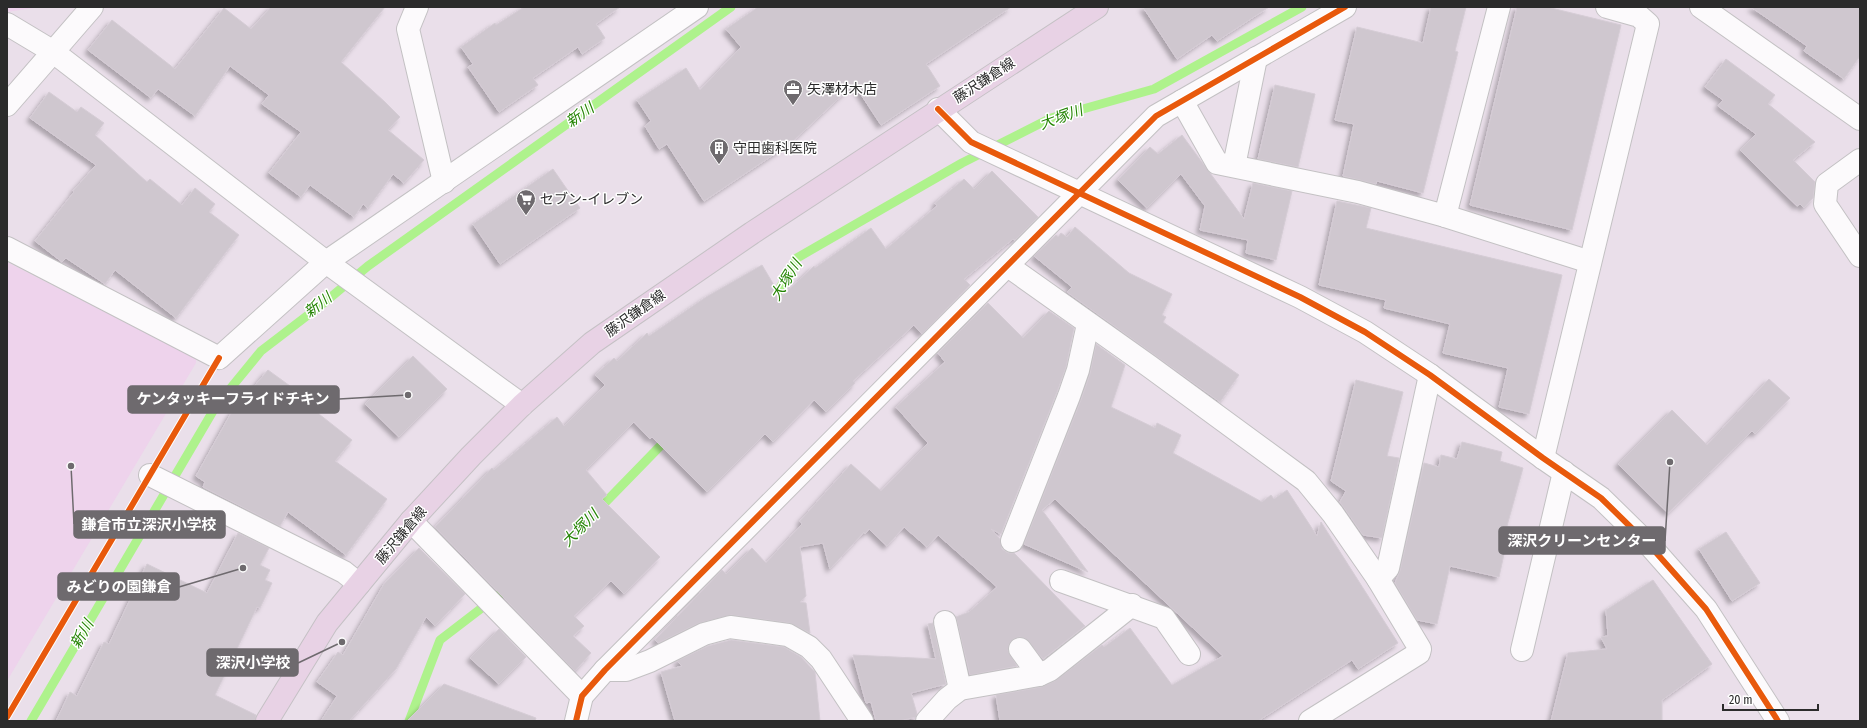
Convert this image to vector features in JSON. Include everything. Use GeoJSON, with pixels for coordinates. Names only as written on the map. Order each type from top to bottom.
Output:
{"type":"FeatureCollection","features":[{"type":"Feature","properties":{"kind":"main road","name":"藤沢鎌倉線"},"geometry":{"type":"LineString","coordinates":[[267,721],[327,623],[411,521],[471,456],[522,405],[592,343],[752,232],[938,109],[1097,7]]}},
{"type":"Feature","properties":{"kind":"street"},"geometry":{"type":"LineString","coordinates":[[7,106],[92,7]]}},
{"type":"Feature","properties":{"kind":"street"},"geometry":{"type":"LineString","coordinates":[[417,7],[408,29],[444,182]]}},
{"type":"Feature","properties":{"kind":"street"},"geometry":{"type":"LineString","coordinates":[[7,248],[219,358],[326,262],[697,7]]}},
{"type":"Feature","properties":{"kind":"street"},"geometry":{"type":"LineString","coordinates":[[576,721],[582,696],[605,670],[1156,116],[1345,7]]}},
{"type":"Feature","properties":{"kind":"street"},"geometry":{"type":"LineString","coordinates":[[1446,216],[1498,7]]}},
{"type":"Feature","properties":{"kind":"street"},"geometry":{"type":"LineString","coordinates":[[1543,458],[1648,24],[1639,16],[1607,7]]}},
{"type":"Feature","properties":{"kind":"street"},"geometry":{"type":"LineString","coordinates":[[1701,7],[1860,119]]}},
{"type":"Feature","properties":{"kind":"street"},"geometry":{"type":"LineString","coordinates":[[7,24],[52,52],[326,262],[522,405]]}},
{"type":"Feature","properties":{"kind":"street"},"geometry":{"type":"LineString","coordinates":[[1234,166],[1256,58]]}},
{"type":"Feature","properties":{"kind":"street"},"geometry":{"type":"LineString","coordinates":[[1182,101],[1217,163],[1358,192],[1446,216],[1590,262]]}},
{"type":"Feature","properties":{"kind":"street"},"geometry":{"type":"LineString","coordinates":[[938,109],[971,142],[1081,192],[1300,297],[1365,332],[1430,375],[1543,458],[1602,498],[1652,548],[1706,609],[1778,721]]}},
{"type":"Feature","properties":{"kind":"street"},"geometry":{"type":"LineString","coordinates":[[1860,160],[1827,184],[1825,204],[1860,256]]}},
{"type":"Feature","properties":{"kind":"street"},"geometry":{"type":"LineString","coordinates":[[1008,266],[1306,481],[1333,514],[1378,579],[1420,649],[1419,653],[1310,721]]}},
{"type":"Feature","properties":{"kind":"street"},"geometry":{"type":"LineString","coordinates":[[1012,541],[1069,396],[1078,370],[1088,324]]}},
{"type":"Feature","properties":{"kind":"street"},"geometry":{"type":"LineString","coordinates":[[1378,579],[1388,568],[1430,375]]}},
{"type":"Feature","properties":{"kind":"street"},"geometry":{"type":"LineString","coordinates":[[1522,650],[1564,472]]}},
{"type":"Feature","properties":{"kind":"street"},"geometry":{"type":"LineString","coordinates":[[154,477],[344,572],[359,584]]}},
{"type":"Feature","properties":{"kind":"street"},"geometry":{"type":"LineString","coordinates":[[411,521],[582,696]]}},
{"type":"Feature","properties":{"kind":"street"},"geometry":{"type":"LineString","coordinates":[[1061,581],[1132,605],[1164,618],[1189,654]]}},
{"type":"Feature","properties":{"kind":"street"},"geometry":{"type":"LineString","coordinates":[[928,721],[947,699],[960,689],[1039,674],[1050,670],[1132,605]]}},
{"type":"Feature","properties":{"kind":"street"},"geometry":{"type":"LineString","coordinates":[[945,622],[960,689]]}},
{"type":"Feature","properties":{"kind":"street"},"geometry":{"type":"LineString","coordinates":[[605,670],[626,670],[650,661],[704,634],[730,627],[788,635],[809,646],[821,659],[862,721]]}},
{"type":"Feature","properties":{"kind":"street"},"geometry":{"type":"LineString","coordinates":[[1020,649],[1039,674]]}},
{"type":"Feature","properties":{"kind":"shaded area"},"geometry":{"type":"Polygon","coordinates":[[[7,7],[41,7],[7,12],[7,7]]]}},
{"type":"Feature","properties":{"kind":"shaded area"},"geometry":{"type":"Polygon","coordinates":[[[7,262],[196,359],[196,363],[7,681],[7,262]]]}},
{"type":"Feature","properties":{"kind":"building"},"geometry":{"type":"Polygon","coordinates":[[[271,7],[385,7],[341,62],[400,117],[388,130],[424,160],[404,183],[393,174],[368,208],[363,204],[354,217],[310,185],[301,197],[269,173],[301,132],[262,104],[269,95],[230,66],[195,116],[158,89],[151,98],[88,50],[112,20],[175,69],[224,8],[251,29],[271,7]]]}},
{"type":"Feature","properties":{"kind":"building"},"geometry":{"type":"Polygon","coordinates":[[[524,7],[620,7],[596,24],[605,38],[582,54],[578,47],[533,78],[538,85],[499,112],[468,67],[473,64],[461,47],[495,23],[496,25],[524,7]]]}},
{"type":"Feature","properties":{"kind":"building"},"geometry":{"type":"Polygon","coordinates":[[[758,7],[1011,7],[926,64],[940,86],[881,125],[854,84],[791,143],[704,201],[667,144],[659,149],[645,126],[651,121],[637,100],[686,68],[700,90],[741,47],[726,29],[758,7]]]}},
{"type":"Feature","properties":{"kind":"building"},"geometry":{"type":"Polygon","coordinates":[[[1143,7],[1269,7],[1217,41],[1212,35],[1177,59],[1143,7]]]}},
{"type":"Feature","properties":{"kind":"building"},"geometry":{"type":"Polygon","coordinates":[[[1431,7],[1466,7],[1455,51],[1458,52],[1423,193],[1377,181],[1376,184],[1343,176],[1354,124],[1335,120],[1357,27],[1423,43],[1431,7]]]}},
{"type":"Feature","properties":{"kind":"building"},"geometry":{"type":"Polygon","coordinates":[[[1517,7],[1547,7],[1621,25],[1572,230],[1470,205],[1517,7]]]}},
{"type":"Feature","properties":{"kind":"building"},"geometry":{"type":"Polygon","coordinates":[[[1751,7],[1860,7],[1860,56],[1844,79],[1804,51],[1807,46],[1751,7]]]}},
{"type":"Feature","properties":{"kind":"building"},"geometry":{"type":"Polygon","coordinates":[[[1726,59],[1775,95],[1768,104],[1815,142],[1793,160],[1815,182],[1813,198],[1804,208],[1800,204],[1797,206],[1740,150],[1756,134],[1718,106],[1723,100],[1705,87],[1726,59]]]}},
{"type":"Feature","properties":{"kind":"building"},"geometry":{"type":"Polygon","coordinates":[[[1275,85],[1315,94],[1298,167],[1258,159],[1275,85]]]}},
{"type":"Feature","properties":{"kind":"building"},"geometry":{"type":"Polygon","coordinates":[[[49,92],[77,112],[81,107],[104,123],[95,135],[147,182],[150,179],[182,205],[195,188],[215,204],[209,212],[239,235],[176,318],[115,270],[105,284],[66,258],[62,262],[35,241],[74,192],[73,191],[96,165],[30,118],[49,92]]]}},
{"type":"Feature","properties":{"kind":"building"},"geometry":{"type":"Polygon","coordinates":[[[1182,135],[1244,219],[1253,183],[1292,191],[1276,260],[1246,253],[1248,240],[1200,230],[1205,206],[1181,174],[1147,208],[1118,180],[1150,147],[1158,154],[1182,135]]]}},
{"type":"Feature","properties":{"kind":"building","name":"セブン-イレブン"},"geometry":{"type":"Polygon","coordinates":[[[553,169],[580,208],[500,264],[473,224],[553,169]]]}},
{"type":"Feature","properties":{"kind":"building"},"geometry":{"type":"Polygon","coordinates":[[[992,171],[1038,217],[1015,240],[1013,239],[964,279],[970,285],[922,334],[914,325],[853,381],[855,383],[826,412],[814,400],[773,442],[765,434],[707,492],[652,437],[650,439],[634,422],[586,470],[607,495],[602,499],[660,557],[624,594],[611,581],[574,616],[584,626],[573,636],[591,653],[575,671],[435,527],[492,468],[494,470],[557,417],[564,426],[605,385],[595,375],[614,358],[617,361],[647,333],[649,336],[706,297],[762,265],[781,297],[814,266],[815,268],[871,228],[886,249],[937,206],[935,203],[964,179],[974,189],[992,171]]]}},
{"type":"Feature","properties":{"kind":"building"},"geometry":{"type":"Polygon","coordinates":[[[1337,201],[1371,208],[1366,228],[1562,275],[1529,414],[1499,407],[1508,368],[1443,353],[1450,324],[1384,308],[1386,300],[1319,285],[1337,201]]]}},
{"type":"Feature","properties":{"kind":"building"},"geometry":{"type":"Polygon","coordinates":[[[1075,227],[1129,273],[1172,294],[1162,315],[1166,317],[1163,322],[1239,375],[1220,402],[1067,292],[1072,287],[1034,256],[1056,235],[1058,237],[1061,233],[1067,237],[1075,227]]]}},
{"type":"Feature","properties":{"kind":"building"},"geometry":{"type":"Polygon","coordinates":[[[988,303],[1023,338],[1049,311],[1074,328],[1066,367],[1001,534],[991,529],[1000,539],[1002,549],[1008,553],[1014,553],[1085,626],[1043,659],[1025,638],[1019,637],[1013,639],[1009,644],[1008,651],[1017,666],[970,675],[956,617],[969,612],[997,587],[938,535],[927,547],[904,527],[887,546],[869,529],[865,534],[864,532],[830,569],[823,543],[800,547],[806,596],[800,602],[806,603],[810,633],[790,623],[731,615],[699,623],[658,643],[655,640],[722,570],[726,574],[752,548],[766,563],[802,524],[800,521],[851,464],[881,491],[928,443],[896,407],[945,362],[938,353],[988,303]]]}},
{"type":"Feature","properties":{"kind":"building"},"geometry":{"type":"Polygon","coordinates":[[[1096,344],[1125,365],[1111,407],[1155,428],[1157,423],[1181,435],[1173,453],[1262,502],[1271,495],[1274,499],[1287,490],[1317,536],[1321,522],[1398,643],[1358,669],[1352,660],[1258,721],[1000,721],[996,695],[1041,687],[1055,681],[1102,645],[1104,647],[1130,628],[1172,685],[1223,656],[1055,499],[1042,510],[1088,572],[1024,544],[1081,400],[1090,374],[1096,344]]]}},
{"type":"Feature","properties":{"kind":"building"},"geometry":{"type":"Polygon","coordinates":[[[413,356],[447,389],[399,437],[365,404],[413,356]]]}},
{"type":"Feature","properties":{"kind":"building"},"geometry":{"type":"Polygon","coordinates":[[[268,370],[308,399],[305,403],[352,440],[335,461],[387,499],[346,555],[288,512],[280,526],[203,487],[205,482],[196,476],[230,415],[268,370]]]}},
{"type":"Feature","properties":{"kind":"building"},"geometry":{"type":"Polygon","coordinates":[[[1769,379],[1790,398],[1755,434],[1752,431],[1668,513],[1618,464],[1672,410],[1707,445],[1769,379]]]}},
{"type":"Feature","properties":{"kind":"building"},"geometry":{"type":"Polygon","coordinates":[[[1356,380],[1403,392],[1387,456],[1399,458],[1382,538],[1363,535],[1340,502],[1346,491],[1331,481],[1356,380]]]}},
{"type":"Feature","properties":{"kind":"building"},"geometry":{"type":"Polygon","coordinates":[[[1462,442],[1502,452],[1500,461],[1523,468],[1507,526],[1510,527],[1499,577],[1450,566],[1437,624],[1417,620],[1395,583],[1400,571],[1424,463],[1439,467],[1441,455],[1457,459],[1462,442]]]}},
{"type":"Feature","properties":{"kind":"building"},"geometry":{"type":"Polygon","coordinates":[[[1726,532],[1760,583],[1732,601],[1699,549],[1726,532]]]}},
{"type":"Feature","properties":{"kind":"building"},"geometry":{"type":"Polygon","coordinates":[[[238,533],[269,548],[260,565],[270,570],[265,580],[272,583],[260,608],[257,607],[215,695],[256,715],[255,721],[56,721],[70,692],[77,696],[104,642],[109,644],[147,564],[207,593],[238,533]]]}},
{"type":"Feature","properties":{"kind":"building"},"geometry":{"type":"Polygon","coordinates":[[[419,548],[465,594],[435,626],[426,617],[396,669],[349,721],[321,721],[337,696],[317,682],[338,652],[343,655],[384,584],[419,548]]]}},
{"type":"Feature","properties":{"kind":"building"},"geometry":{"type":"Polygon","coordinates":[[[1653,580],[1712,664],[1662,700],[1662,721],[1551,721],[1568,653],[1607,649],[1601,637],[1608,636],[1606,610],[1653,580]]]}},
{"type":"Feature","properties":{"kind":"building"},"geometry":{"type":"Polygon","coordinates":[[[933,623],[946,684],[911,693],[917,714],[916,717],[899,721],[876,721],[871,702],[866,703],[853,655],[936,659],[928,624],[933,623]]]}},
{"type":"Feature","properties":{"kind":"building"},"geometry":{"type":"Polygon","coordinates":[[[499,629],[526,657],[499,684],[470,658],[499,629]]]}},
{"type":"Feature","properties":{"kind":"building"},"geometry":{"type":"Polygon","coordinates":[[[731,640],[784,647],[801,657],[815,672],[820,721],[675,721],[661,672],[682,666],[677,661],[708,646],[731,640]]]}},
{"type":"Feature","properties":{"kind":"building"},"geometry":{"type":"Polygon","coordinates":[[[444,684],[536,718],[535,721],[407,721],[444,684]]]}},
{"type":"Feature","properties":{"kind":"waterway","name":"新川"},"geometry":{"type":"LineString","coordinates":[[31,721],[216,406],[261,351],[325,302],[368,266],[731,7]]}},
{"type":"Feature","properties":{"kind":"waterway","name":"大塚川"},"geometry":{"type":"LineString","coordinates":[[772,302],[797,258],[962,163],[1051,118],[1154,89],[1302,7]]}},
{"type":"Feature","properties":{"kind":"waterway","name":"大塚川"},"geometry":{"type":"LineString","coordinates":[[597,511],[669,437]]}},
{"type":"Feature","properties":{"kind":"waterway","name":"大塚川"},"geometry":{"type":"LineString","coordinates":[[409,721],[440,640],[509,587]]}},
{"type":"Feature","properties":{"kind":"cycle path"},"geometry":{"type":"LineString","coordinates":[[576,721],[582,696],[605,670],[1156,116],[1345,7]]}},
{"type":"Feature","properties":{"kind":"cycle path"},"geometry":{"type":"LineString","coordinates":[[938,109],[971,142],[1300,297],[1365,332],[1430,375],[1543,458],[1601,498],[1652,548],[1706,609],[1778,721]]}},
{"type":"Feature","properties":{"kind":"cycle path"},"geometry":{"type":"LineString","coordinates":[[7,717],[219,358]]}},
{"type":"Feature","properties":{"kind":"place","name":"矢澤材木店"},"geometry":{"type":"Point","coordinates":[793,106]}},
{"type":"Feature","properties":{"kind":"place","name":"守田歯科医院"},"geometry":{"type":"Point","coordinates":[719,165]}},
{"type":"Feature","properties":{"kind":"place","name":"セブン-イレブン"},"geometry":{"type":"Point","coordinates":[526,216]}},
{"type":"Feature","properties":{"kind":"place","name":"ケンタッキーフライドチキン"},"geometry":{"type":"Point","coordinates":[408,395]}},
{"type":"Feature","properties":{"kind":"place","name":"深沢クリーンセンター"},"geometry":{"type":"Point","coordinates":[1670,462]}},
{"type":"Feature","properties":{"kind":"place","name":"鎌倉市立深沢小学校"},"geometry":{"type":"Point","coordinates":[71,466]}},
{"type":"Feature","properties":{"kind":"place","name":"みどりの園鎌倉"},"geometry":{"type":"Point","coordinates":[243,568]}},
{"type":"Feature","properties":{"kind":"place","name":"深沢小学校"},"geometry":{"type":"Point","coordinates":[342,642]}}]}
